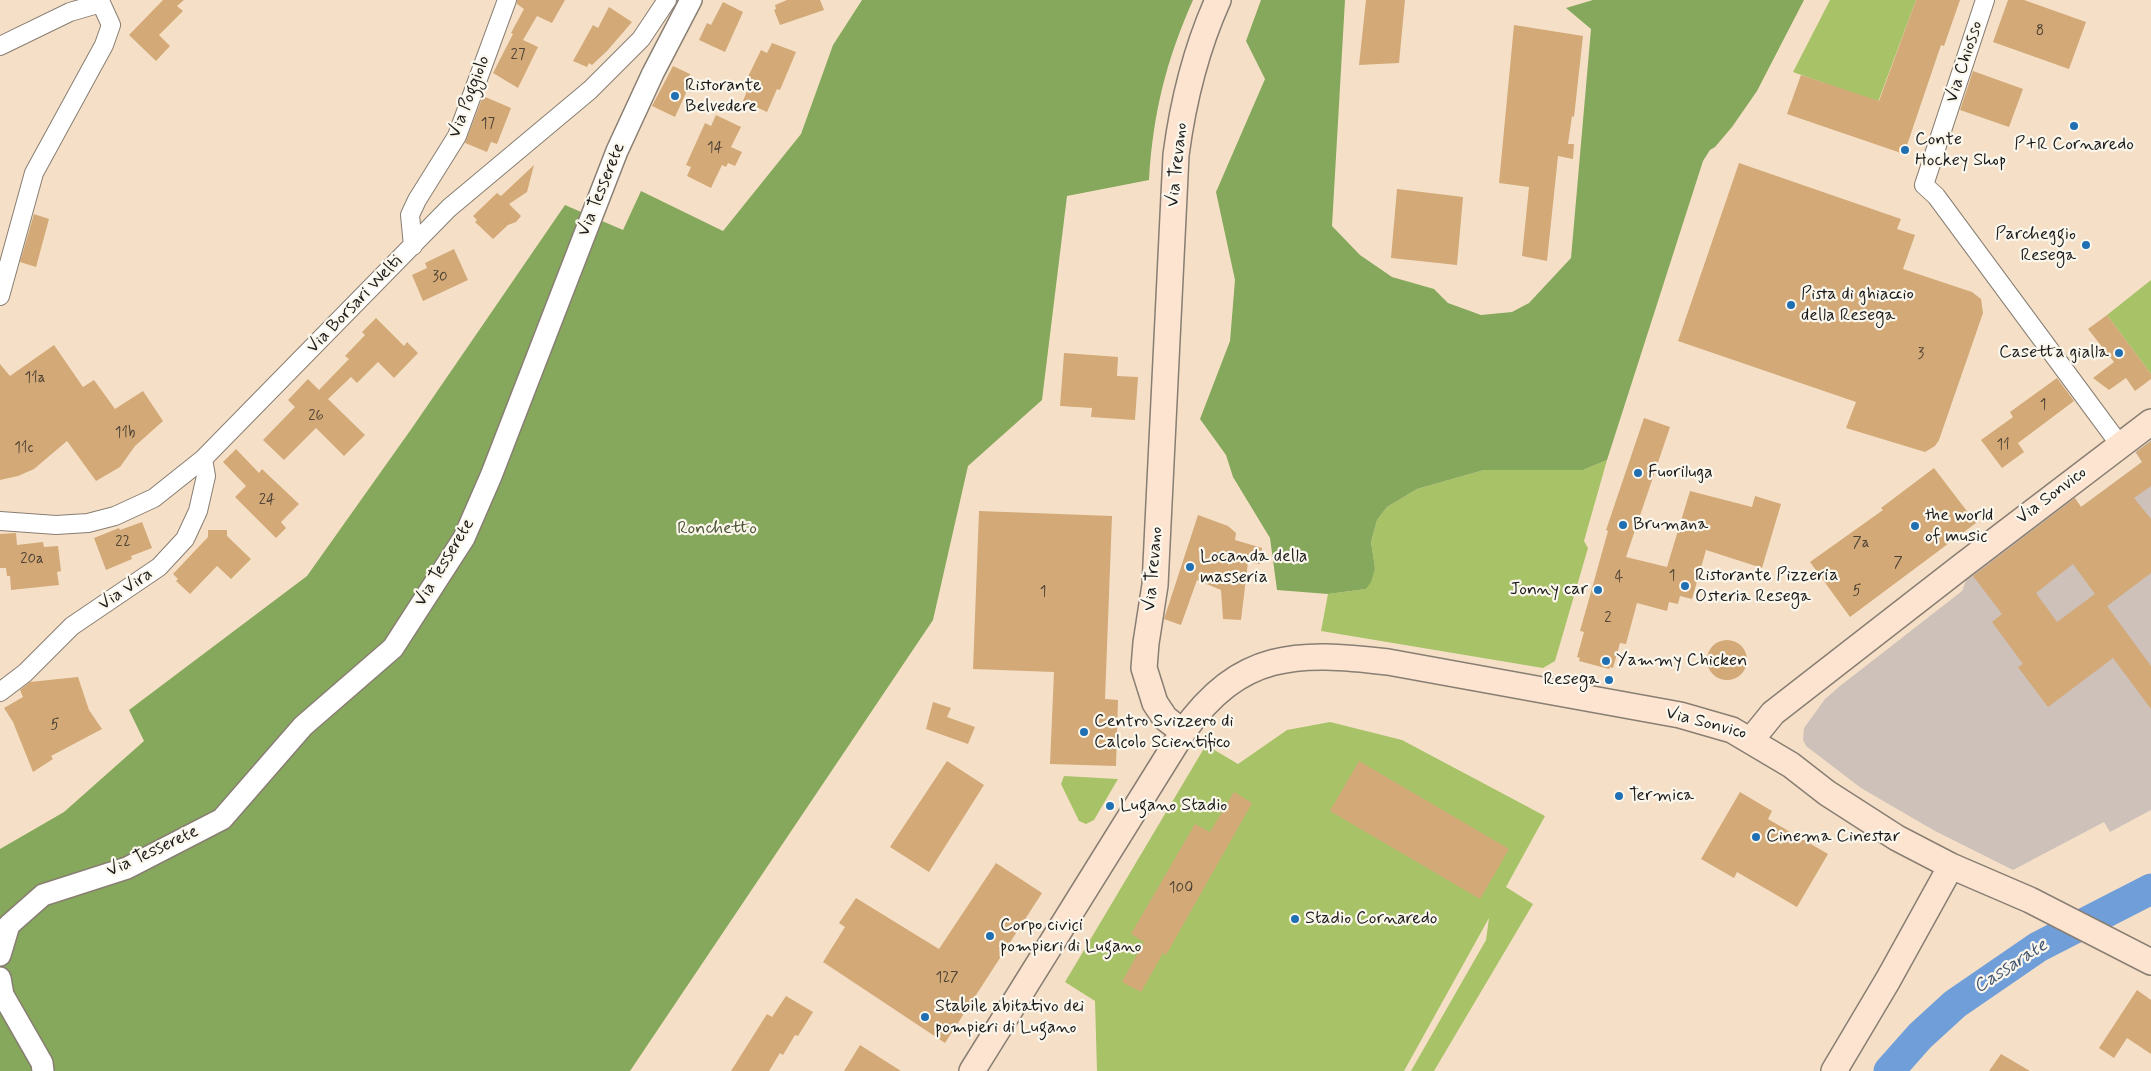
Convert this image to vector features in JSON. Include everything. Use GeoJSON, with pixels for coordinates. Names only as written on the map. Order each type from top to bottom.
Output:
{"type":"FeatureCollection","features":[{"type":"Feature","properties":{"kind":"main road","name":"Via Trevano"},"geometry":{"type":"LineString","coordinates":[[1183,732],[1165,718],[1155,703],[1146,678],[1144,659],[1155,585],[1176,155],[1181,120],[1194,68],[1218,0]]}},
{"type":"Feature","properties":{"kind":"main road","name":"Via Sonvico"},"geometry":{"type":"LineString","coordinates":[[1183,732],[1216,692],[1248,672],[1276,662],[1295,658],[1325,656],[1388,662],[1680,715],[1732,730],[1751,740],[1773,713],[2151,422]]}},
{"type":"Feature","properties":{"kind":"main road"},"geometry":{"type":"LineString","coordinates":[[972,1071],[1183,732]]}},
{"type":"Feature","properties":{"kind":"main road"},"geometry":{"type":"LineString","coordinates":[[1751,740],[1897,838],[1951,866],[2030,900],[2151,962]]}},
{"type":"Feature","properties":{"kind":"main road"},"geometry":{"type":"LineString","coordinates":[[1834,1071],[1888,980],[1951,866]]}},
{"type":"Feature","properties":{"kind":"street","name":"Via Poggiolo"},"geometry":{"type":"LineString","coordinates":[[413,246],[410,215],[417,200],[457,136],[507,0]]}},
{"type":"Feature","properties":{"kind":"street","name":"Via Borsari Welti"},"geometry":{"type":"LineString","coordinates":[[0,522],[56,525],[88,523],[115,516],[154,498],[204,459],[448,208],[590,90],[641,39],[667,0]]}},
{"type":"Feature","properties":{"kind":"street","name":"Via Tesserete"},"geometry":{"type":"LineString","coordinates":[[0,955],[9,925],[43,895],[127,868],[222,819],[303,726],[393,648],[464,538],[490,476],[616,151],[653,73],[691,0]]}},
{"type":"Feature","properties":{"kind":"street","name":"Via Chiosso"},"geometry":{"type":"LineString","coordinates":[[1985,0],[1924,185],[1936,196],[2120,445]]}},
{"type":"Feature","properties":{"kind":"street"},"geometry":{"type":"LineString","coordinates":[[0,46],[70,12],[102,2],[111,25],[104,45],[34,174],[0,296]]}},
{"type":"Feature","properties":{"kind":"street","name":"Via Vira"},"geometry":{"type":"LineString","coordinates":[[0,692],[24,673],[72,626],[159,567],[185,539],[198,511],[206,476],[204,459]]}},
{"type":"Feature","properties":{"kind":"street"},"geometry":{"type":"LineString","coordinates":[[0,978],[3,995],[42,1063],[43,1071]]}},
{"type":"Feature","properties":{"kind":"shaded area"},"geometry":{"type":"Polygon","coordinates":[[[2151,440],[2151,810],[2110,832],[2104,822],[2013,870],[1935,831],[1861,788],[1806,746],[1803,740],[1804,728],[1825,699],[1962,591],[1967,578],[2074,497],[2081,507],[2142,462],[2135,452],[2151,440]]]}},
{"type":"Feature","properties":{"kind":"green space","name":"Ronchetto"},"geometry":{"type":"Polygon","coordinates":[[[862,0],[1193,0],[1175,44],[1162,88],[1154,132],[1149,180],[1067,196],[1042,400],[968,466],[933,620],[630,1071],[0,1071],[0,849],[64,812],[144,741],[129,710],[307,576],[412,428],[565,205],[623,230],[641,191],[723,231],[801,134],[833,45],[862,0]]]}},
{"type":"Feature","properties":{"kind":"green space"},"geometry":{"type":"Polygon","coordinates":[[[1261,0],[1345,0],[1332,226],[1360,255],[1392,277],[1434,289],[1448,303],[1481,315],[1512,312],[1529,303],[1571,258],[1591,29],[1566,8],[1593,0],[1804,0],[1757,91],[1732,127],[1715,147],[1710,150],[1703,161],[1607,460],[1583,470],[1484,470],[1417,489],[1387,507],[1377,520],[1371,542],[1375,568],[1371,582],[1366,589],[1328,594],[1277,590],[1270,538],[1233,477],[1226,455],[1200,419],[1230,341],[1235,280],[1216,192],[1265,79],[1246,41],[1261,0]]]}},
{"type":"Feature","properties":{"kind":"green space"},"geometry":{"type":"Polygon","coordinates":[[[1830,0],[1916,0],[1878,102],[1793,72],[1830,0]]]}},
{"type":"Feature","properties":{"kind":"green space"},"geometry":{"type":"Polygon","coordinates":[[[2151,280],[2151,374],[2107,315],[2151,280]]]}},
{"type":"Feature","properties":{"kind":"green space"},"geometry":{"type":"Polygon","coordinates":[[[1607,460],[1584,541],[1588,548],[1555,661],[1543,668],[1321,631],[1328,594],[1366,589],[1375,568],[1371,542],[1377,520],[1387,507],[1417,489],[1484,470],[1583,470],[1607,460]]]}},
{"type":"Feature","properties":{"kind":"green space","name":"Stadio Cornaredo"},"geometry":{"type":"Polygon","coordinates":[[[1330,722],[1402,740],[1545,816],[1506,887],[1533,904],[1434,1071],[1411,1071],[1486,940],[1489,918],[1404,1071],[1097,1071],[1095,1001],[1065,982],[1206,745],[1238,764],[1287,730],[1330,722]]]}},
{"type":"Feature","properties":{"kind":"green space"},"geometry":{"type":"Polygon","coordinates":[[[1064,776],[1118,779],[1094,820],[1086,824],[1079,821],[1061,784],[1064,776]]]}},
{"type":"Feature","properties":{"kind":"building"},"geometry":{"type":"Polygon","coordinates":[[[163,0],[184,0],[177,6],[183,11],[159,35],[170,46],[156,61],[129,35],[163,0]]]}},
{"type":"Feature","properties":{"kind":"building"},"geometry":{"type":"Polygon","coordinates":[[[517,0],[565,0],[552,23],[537,16],[523,40],[538,47],[518,88],[493,73],[513,34],[511,33],[524,9],[517,4],[517,0]]]}},
{"type":"Feature","properties":{"kind":"building"},"geometry":{"type":"Polygon","coordinates":[[[787,0],[820,0],[824,10],[780,25],[774,10],[776,9],[775,5],[787,0]]]}},
{"type":"Feature","properties":{"kind":"building"},"geometry":{"type":"Polygon","coordinates":[[[1366,0],[1405,0],[1399,63],[1359,65],[1366,0]]]}},
{"type":"Feature","properties":{"kind":"building"},"geometry":{"type":"Polygon","coordinates":[[[1916,0],[1960,0],[1944,46],[1941,45],[1904,154],[1787,114],[1801,75],[1879,101],[1916,0]]]}},
{"type":"Feature","properties":{"kind":"building"},"geometry":{"type":"Polygon","coordinates":[[[2008,0],[2024,0],[2086,22],[2069,69],[1993,42],[2008,0]]]}},
{"type":"Feature","properties":{"kind":"building"},"geometry":{"type":"Polygon","coordinates":[[[723,2],[743,12],[725,52],[699,40],[707,23],[711,25],[723,2]]]}},
{"type":"Feature","properties":{"kind":"building"},"geometry":{"type":"Polygon","coordinates":[[[609,7],[632,22],[592,65],[589,63],[587,67],[573,61],[593,25],[598,28],[609,7]]]}},
{"type":"Feature","properties":{"kind":"building"},"geometry":{"type":"Polygon","coordinates":[[[1514,25],[1583,36],[1574,117],[1572,116],[1568,144],[1574,144],[1573,159],[1558,156],[1547,261],[1522,256],[1529,187],[1499,183],[1514,25]]]}},
{"type":"Feature","properties":{"kind":"building"},"geometry":{"type":"Polygon","coordinates":[[[772,43],[796,52],[780,90],[777,89],[767,112],[743,101],[747,91],[742,89],[761,50],[767,53],[772,43]]]}},
{"type":"Feature","properties":{"kind":"building"},"geometry":{"type":"Polygon","coordinates":[[[673,66],[690,74],[688,80],[691,82],[675,117],[652,106],[673,66]]]}},
{"type":"Feature","properties":{"kind":"building"},"geometry":{"type":"Polygon","coordinates":[[[1973,71],[2023,89],[2009,127],[1960,110],[1973,71]]]}},
{"type":"Feature","properties":{"kind":"building"},"geometry":{"type":"Polygon","coordinates":[[[483,96],[511,108],[497,144],[491,142],[487,152],[465,143],[483,96]]]}},
{"type":"Feature","properties":{"kind":"building"},"geometry":{"type":"Polygon","coordinates":[[[716,115],[741,127],[731,147],[742,152],[735,166],[728,163],[726,167],[722,165],[711,188],[687,176],[691,167],[686,165],[705,123],[711,126],[716,115]]]}},
{"type":"Feature","properties":{"kind":"building","name":"Pista di ghiaccio della Resega"},"geometry":{"type":"Polygon","coordinates":[[[1739,163],[1901,219],[1897,229],[1915,235],[1903,269],[1972,292],[1981,299],[1983,313],[1939,440],[1935,446],[1925,452],[1846,428],[1856,402],[1678,341],[1739,163]]]}},
{"type":"Feature","properties":{"kind":"building"},"geometry":{"type":"Polygon","coordinates":[[[534,165],[527,192],[509,204],[521,216],[493,239],[475,222],[477,220],[473,216],[497,193],[501,196],[534,165]]]}},
{"type":"Feature","properties":{"kind":"building"},"geometry":{"type":"Polygon","coordinates":[[[1397,189],[1463,197],[1457,265],[1391,258],[1397,189]]]}},
{"type":"Feature","properties":{"kind":"building"},"geometry":{"type":"Polygon","coordinates":[[[34,214],[49,219],[36,267],[20,262],[34,214]]]}},
{"type":"Feature","properties":{"kind":"building"},"geometry":{"type":"Polygon","coordinates":[[[454,249],[468,280],[423,301],[412,275],[427,268],[425,263],[454,249]]]}},
{"type":"Feature","properties":{"kind":"building"},"geometry":{"type":"Polygon","coordinates":[[[2107,315],[2151,374],[2151,379],[2135,391],[2126,378],[2109,390],[2093,378],[2114,362],[2088,329],[2107,315]]]}},
{"type":"Feature","properties":{"kind":"building"},"geometry":{"type":"Polygon","coordinates":[[[376,318],[404,346],[407,342],[418,353],[394,378],[378,362],[357,383],[351,377],[328,399],[365,435],[344,456],[316,428],[284,460],[263,440],[295,407],[288,400],[308,379],[319,390],[349,359],[345,356],[365,335],[362,332],[376,318]]]}},
{"type":"Feature","properties":{"kind":"building"},"geometry":{"type":"Polygon","coordinates":[[[54,345],[83,387],[94,380],[115,409],[143,391],[163,421],[135,446],[120,467],[96,481],[67,441],[34,469],[18,476],[0,480],[0,364],[10,376],[54,345]]]}},
{"type":"Feature","properties":{"kind":"building"},"geometry":{"type":"Polygon","coordinates":[[[1064,353],[1118,357],[1117,376],[1138,377],[1135,420],[1091,417],[1092,408],[1060,406],[1064,353]]]}},
{"type":"Feature","properties":{"kind":"building"},"geometry":{"type":"Polygon","coordinates":[[[2057,378],[2074,401],[2018,443],[2024,452],[2002,468],[1981,440],[2013,417],[2010,412],[2057,378]]]}},
{"type":"Feature","properties":{"kind":"building"},"geometry":{"type":"Polygon","coordinates":[[[1644,418],[1670,427],[1626,557],[1667,567],[1690,491],[1752,507],[1755,496],[1781,504],[1762,568],[1706,550],[1692,599],[1680,596],[1678,604],[1669,602],[1667,611],[1637,603],[1626,644],[1620,643],[1613,668],[1610,667],[1609,669],[1579,661],[1580,658],[1577,657],[1584,632],[1580,631],[1608,531],[1606,530],[1644,418]]]}},
{"type":"Feature","properties":{"kind":"building"},"geometry":{"type":"Polygon","coordinates":[[[2151,441],[2151,486],[2134,498],[2151,519],[2151,573],[2107,606],[2151,666],[2151,709],[2113,658],[2048,707],[2018,667],[2023,664],[1992,622],[2002,614],[1973,576],[2075,498],[2081,507],[2142,462],[2136,452],[2151,441]],[[2073,564],[2036,593],[2057,622],[2095,594],[2073,564]]]}},
{"type":"Feature","properties":{"kind":"building"},"geometry":{"type":"Polygon","coordinates":[[[236,449],[259,473],[262,469],[299,504],[281,522],[286,528],[276,538],[235,497],[246,486],[223,462],[236,449]]]}},
{"type":"Feature","properties":{"kind":"building"},"geometry":{"type":"Polygon","coordinates":[[[1934,468],[1976,523],[1850,617],[1810,562],[1883,510],[1881,508],[1934,468]]]}},
{"type":"Feature","properties":{"kind":"building","name":"Centro Svizzero di Calcolo Scientifico"},"geometry":{"type":"Polygon","coordinates":[[[979,511],[1112,516],[1105,699],[1118,700],[1116,766],[1050,764],[1054,672],[973,669],[979,511]]]}},
{"type":"Feature","properties":{"kind":"building"},"geometry":{"type":"Polygon","coordinates":[[[1198,515],[1228,526],[1236,533],[1235,540],[1262,548],[1260,564],[1248,562],[1241,620],[1223,619],[1221,590],[1197,580],[1181,625],[1164,619],[1198,515]]]}},
{"type":"Feature","properties":{"kind":"building"},"geometry":{"type":"Polygon","coordinates":[[[142,522],[152,548],[131,556],[132,559],[106,570],[94,538],[119,528],[120,530],[142,522]]]}},
{"type":"Feature","properties":{"kind":"building"},"geometry":{"type":"Polygon","coordinates":[[[208,530],[227,530],[227,536],[251,559],[231,579],[217,566],[190,594],[176,581],[178,579],[173,574],[208,537],[208,530]]]}},
{"type":"Feature","properties":{"kind":"building"},"geometry":{"type":"Polygon","coordinates":[[[16,533],[17,545],[43,542],[44,547],[58,546],[61,571],[57,572],[59,585],[11,590],[10,576],[7,576],[6,568],[0,568],[0,534],[16,533]]]}},
{"type":"Feature","properties":{"kind":"building"},"geometry":{"type":"Polygon","coordinates":[[[1731,640],[1738,643],[1744,649],[1747,660],[1746,668],[1738,677],[1731,680],[1723,680],[1716,677],[1708,668],[1707,656],[1710,649],[1719,641],[1731,640]]]}},
{"type":"Feature","properties":{"kind":"building"},"geometry":{"type":"Polygon","coordinates":[[[78,677],[89,710],[102,729],[51,756],[53,759],[33,772],[13,722],[4,708],[23,697],[20,690],[30,682],[78,677]]]}},
{"type":"Feature","properties":{"kind":"building"},"geometry":{"type":"Polygon","coordinates":[[[933,702],[951,708],[947,717],[975,727],[968,744],[926,729],[933,702]]]}},
{"type":"Feature","properties":{"kind":"building"},"geometry":{"type":"Polygon","coordinates":[[[947,761],[984,785],[929,872],[890,847],[947,761]]]}},
{"type":"Feature","properties":{"kind":"building"},"geometry":{"type":"Polygon","coordinates":[[[1359,761],[1509,849],[1480,899],[1330,811],[1359,761]]]}},
{"type":"Feature","properties":{"kind":"building"},"geometry":{"type":"Polygon","coordinates":[[[1234,792],[1252,803],[1166,955],[1163,953],[1141,992],[1122,982],[1144,942],[1131,934],[1195,824],[1210,832],[1234,792]]]}},
{"type":"Feature","properties":{"kind":"building","name":"Cinema Cinestar"},"geometry":{"type":"Polygon","coordinates":[[[1740,792],[1772,811],[1768,819],[1828,854],[1797,907],[1737,872],[1734,878],[1701,859],[1740,792]]]}},
{"type":"Feature","properties":{"kind":"building"},"geometry":{"type":"Polygon","coordinates":[[[996,863],[1042,893],[945,1043],[823,962],[845,927],[839,923],[856,898],[939,949],[996,863]]]}},
{"type":"Feature","properties":{"kind":"building"},"geometry":{"type":"Polygon","coordinates":[[[2137,990],[2151,1000],[2151,1054],[2127,1038],[2114,1058],[2099,1048],[2137,990]]]}},
{"type":"Feature","properties":{"kind":"building"},"geometry":{"type":"Polygon","coordinates":[[[786,996],[813,1012],[798,1036],[795,1035],[783,1055],[780,1053],[769,1071],[731,1071],[767,1014],[772,1017],[786,996]]]}},
{"type":"Feature","properties":{"kind":"building"},"geometry":{"type":"Polygon","coordinates":[[[860,1045],[901,1071],[844,1071],[860,1045]]]}},
{"type":"Feature","properties":{"kind":"building"},"geometry":{"type":"Polygon","coordinates":[[[2001,1054],[2030,1071],[1989,1071],[2001,1054]]]}},
{"type":"Feature","properties":{"kind":"waterway","name":"Cassarate"},"geometry":{"type":"LineString","coordinates":[[1889,1071],[1920,1036],[1955,1004],[2038,947],[2151,889]]}},
{"type":"Feature","properties":{"kind":"place","name":"Ristorante Belvedere"},"geometry":{"type":"Point","coordinates":[675,96]}},
{"type":"Feature","properties":{"kind":"place","name":"P+R Cornaredo"},"geometry":{"type":"Point","coordinates":[2074,126]}},
{"type":"Feature","properties":{"kind":"place","name":"Conte Hockey Shop"},"geometry":{"type":"Point","coordinates":[1905,150]}},
{"type":"Feature","properties":{"kind":"place","name":"Parcheggio Resega"},"geometry":{"type":"Point","coordinates":[2086,245]}},
{"type":"Feature","properties":{"kind":"place","name":"Pista di ghiaccio della Resega"},"geometry":{"type":"Point","coordinates":[1791,305]}},
{"type":"Feature","properties":{"kind":"place","name":"Casetta gialla"},"geometry":{"type":"Point","coordinates":[2119,353]}},
{"type":"Feature","properties":{"kind":"place","name":"Fuoriluga"},"geometry":{"type":"Point","coordinates":[1638,473]}},
{"type":"Feature","properties":{"kind":"place","name":"Brumana"},"geometry":{"type":"Point","coordinates":[1623,525]}},
{"type":"Feature","properties":{"kind":"place","name":"the world of music"},"geometry":{"type":"Point","coordinates":[1915,526]}},
{"type":"Feature","properties":{"kind":"place","name":"Locanda della masseria"},"geometry":{"type":"Point","coordinates":[1190,567]}},
{"type":"Feature","properties":{"kind":"place","name":"Ristorante Pizzeria Osteria Resega"},"geometry":{"type":"Point","coordinates":[1685,586]}},
{"type":"Feature","properties":{"kind":"place","name":"Jonny car"},"geometry":{"type":"Point","coordinates":[1598,590]}},
{"type":"Feature","properties":{"kind":"place","name":"Yammy Chicken"},"geometry":{"type":"Point","coordinates":[1606,661]}},
{"type":"Feature","properties":{"kind":"place","name":"Resega"},"geometry":{"type":"Point","coordinates":[1609,680]}},
{"type":"Feature","properties":{"kind":"place","name":"Centro Svizzero di Calcolo Scientifico"},"geometry":{"type":"Point","coordinates":[1084,732]}},
{"type":"Feature","properties":{"kind":"place","name":"Termica"},"geometry":{"type":"Point","coordinates":[1619,796]}},
{"type":"Feature","properties":{"kind":"place","name":"Lugano Stadio"},"geometry":{"type":"Point","coordinates":[1110,806]}},
{"type":"Feature","properties":{"kind":"place","name":"Cinema Cinestar"},"geometry":{"type":"Point","coordinates":[1756,837]}},
{"type":"Feature","properties":{"kind":"place","name":"Stadio Cornaredo"},"geometry":{"type":"Point","coordinates":[1295,919]}},
{"type":"Feature","properties":{"kind":"place","name":"Corpo civici pompieri di Lugano"},"geometry":{"type":"Point","coordinates":[990,936]}},
{"type":"Feature","properties":{"kind":"place","name":"Stabile abitativo dei pompieri di Lugano"},"geometry":{"type":"Point","coordinates":[925,1017]}}]}
